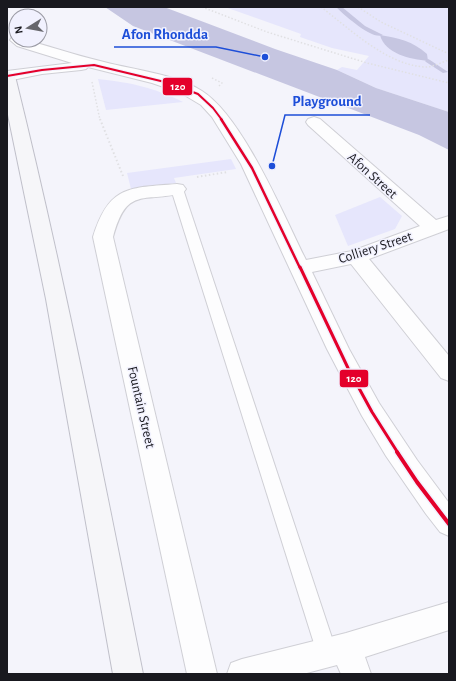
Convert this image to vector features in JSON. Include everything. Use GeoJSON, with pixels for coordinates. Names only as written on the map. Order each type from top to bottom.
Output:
{"type":"FeatureCollection","features":[{"type":"Feature","properties":{"kind":"main road"},"geometry":{"type":"LineString","coordinates":[[7,76],[37,203],[128,674]]}},
{"type":"Feature","properties":{"kind":"street"},"geometry":{"type":"LineString","coordinates":[[38,48],[94,65],[169,83],[198,94],[212,108],[226,125],[252,168],[348,368],[372,412],[417,482],[449,524]]}},
{"type":"Feature","properties":{"kind":"street"},"geometry":{"type":"LineString","coordinates":[[7,76],[42,70],[94,65]]}},
{"type":"Feature","properties":{"kind":"street","name":"Afon Street"},"geometry":{"type":"LineString","coordinates":[[314,122],[441,225]]}},
{"type":"Feature","properties":{"kind":"street"},"geometry":{"type":"LineString","coordinates":[[128,196],[177,189]]}},
{"type":"Feature","properties":{"kind":"street","name":"Fountain Street"},"geometry":{"type":"LineString","coordinates":[[128,196],[120,203],[108,219],[103,238],[202,674]]}},
{"type":"Feature","properties":{"kind":"street","name":"Colliery Street"},"geometry":{"type":"LineString","coordinates":[[300,268],[356,257],[441,225]]}},
{"type":"Feature","properties":{"kind":"street"},"geometry":{"type":"LineString","coordinates":[[356,257],[448,368]]}},
{"type":"Feature","properties":{"kind":"street"},"geometry":{"type":"LineString","coordinates":[[242,674],[343,658],[449,616]]}},
{"type":"Feature","properties":{"kind":"lane"},"geometry":{"type":"LineString","coordinates":[[177,189],[343,658]]}},
{"type":"Feature","properties":{"kind":"path"},"geometry":{"type":"LineString","coordinates":[[202,7],[281,37],[367,63],[449,83]]}},
{"type":"Feature","properties":{"kind":"path"},"geometry":{"type":"LineString","coordinates":[[321,7],[387,56],[407,64],[427,67],[449,60]]}},
{"type":"Feature","properties":{"kind":"path"},"geometry":{"type":"LineString","coordinates":[[358,7],[381,22],[449,54]]}},
{"type":"Feature","properties":{"kind":"path"},"geometry":{"type":"LineString","coordinates":[[94,65],[90,76],[98,115],[124,179],[128,196]]}},
{"type":"Feature","properties":{"kind":"path"},"geometry":{"type":"LineString","coordinates":[[177,189],[179,186],[179,180],[252,168]]}},
{"type":"Feature","properties":{"kind":"shaded area"},"geometry":{"type":"Polygon","coordinates":[[[105,7],[164,7],[275,49],[337,70],[376,88],[449,112],[449,150],[419,135],[133,26],[105,7]]]}},
{"type":"Feature","properties":{"kind":"shaded area"},"geometry":{"type":"Polygon","coordinates":[[[225,7],[449,7],[449,112],[376,88],[337,70],[342,67],[357,70],[369,56],[332,48],[300,37],[301,34],[225,7]]]}},
{"type":"Feature","properties":{"kind":"shaded area"},"geometry":{"type":"Polygon","coordinates":[[[380,35],[411,43],[427,54],[428,61],[406,57],[393,51],[387,47],[380,35]]]}},
{"type":"Feature","properties":{"kind":"shaded area"},"geometry":{"type":"Polygon","coordinates":[[[98,79],[142,86],[183,102],[106,110],[98,79]]]}},
{"type":"Feature","properties":{"kind":"shaded area"},"geometry":{"type":"Polygon","coordinates":[[[231,159],[236,169],[174,178],[176,183],[131,189],[127,173],[231,159]]]}},
{"type":"Feature","properties":{"kind":"shaded area"},"geometry":{"type":"Polygon","coordinates":[[[380,197],[402,216],[395,229],[348,246],[335,215],[380,197]]]}},
{"type":"Feature","properties":{"kind":"waterway"},"geometry":{"type":"LineString","coordinates":[[339,7],[363,27],[380,35]]}},
{"type":"Feature","properties":{"kind":"waterway"},"geometry":{"type":"LineString","coordinates":[[428,61],[445,72]]}},
{"type":"Feature","properties":{"kind":"transit line","name":"120"},"geometry":{"type":"LineString","coordinates":[[7,76],[42,70],[94,65],[169,83],[198,94],[213,108],[226,125],[252,168],[348,368],[372,412],[417,482],[449,524]]}},
{"type":"Feature","properties":{"kind":"place","name":"Afon Rhondda"},"geometry":{"type":"Point","coordinates":[265,57]}},
{"type":"Feature","properties":{"kind":"place","name":"Playground"},"geometry":{"type":"Point","coordinates":[272,166]}}]}
